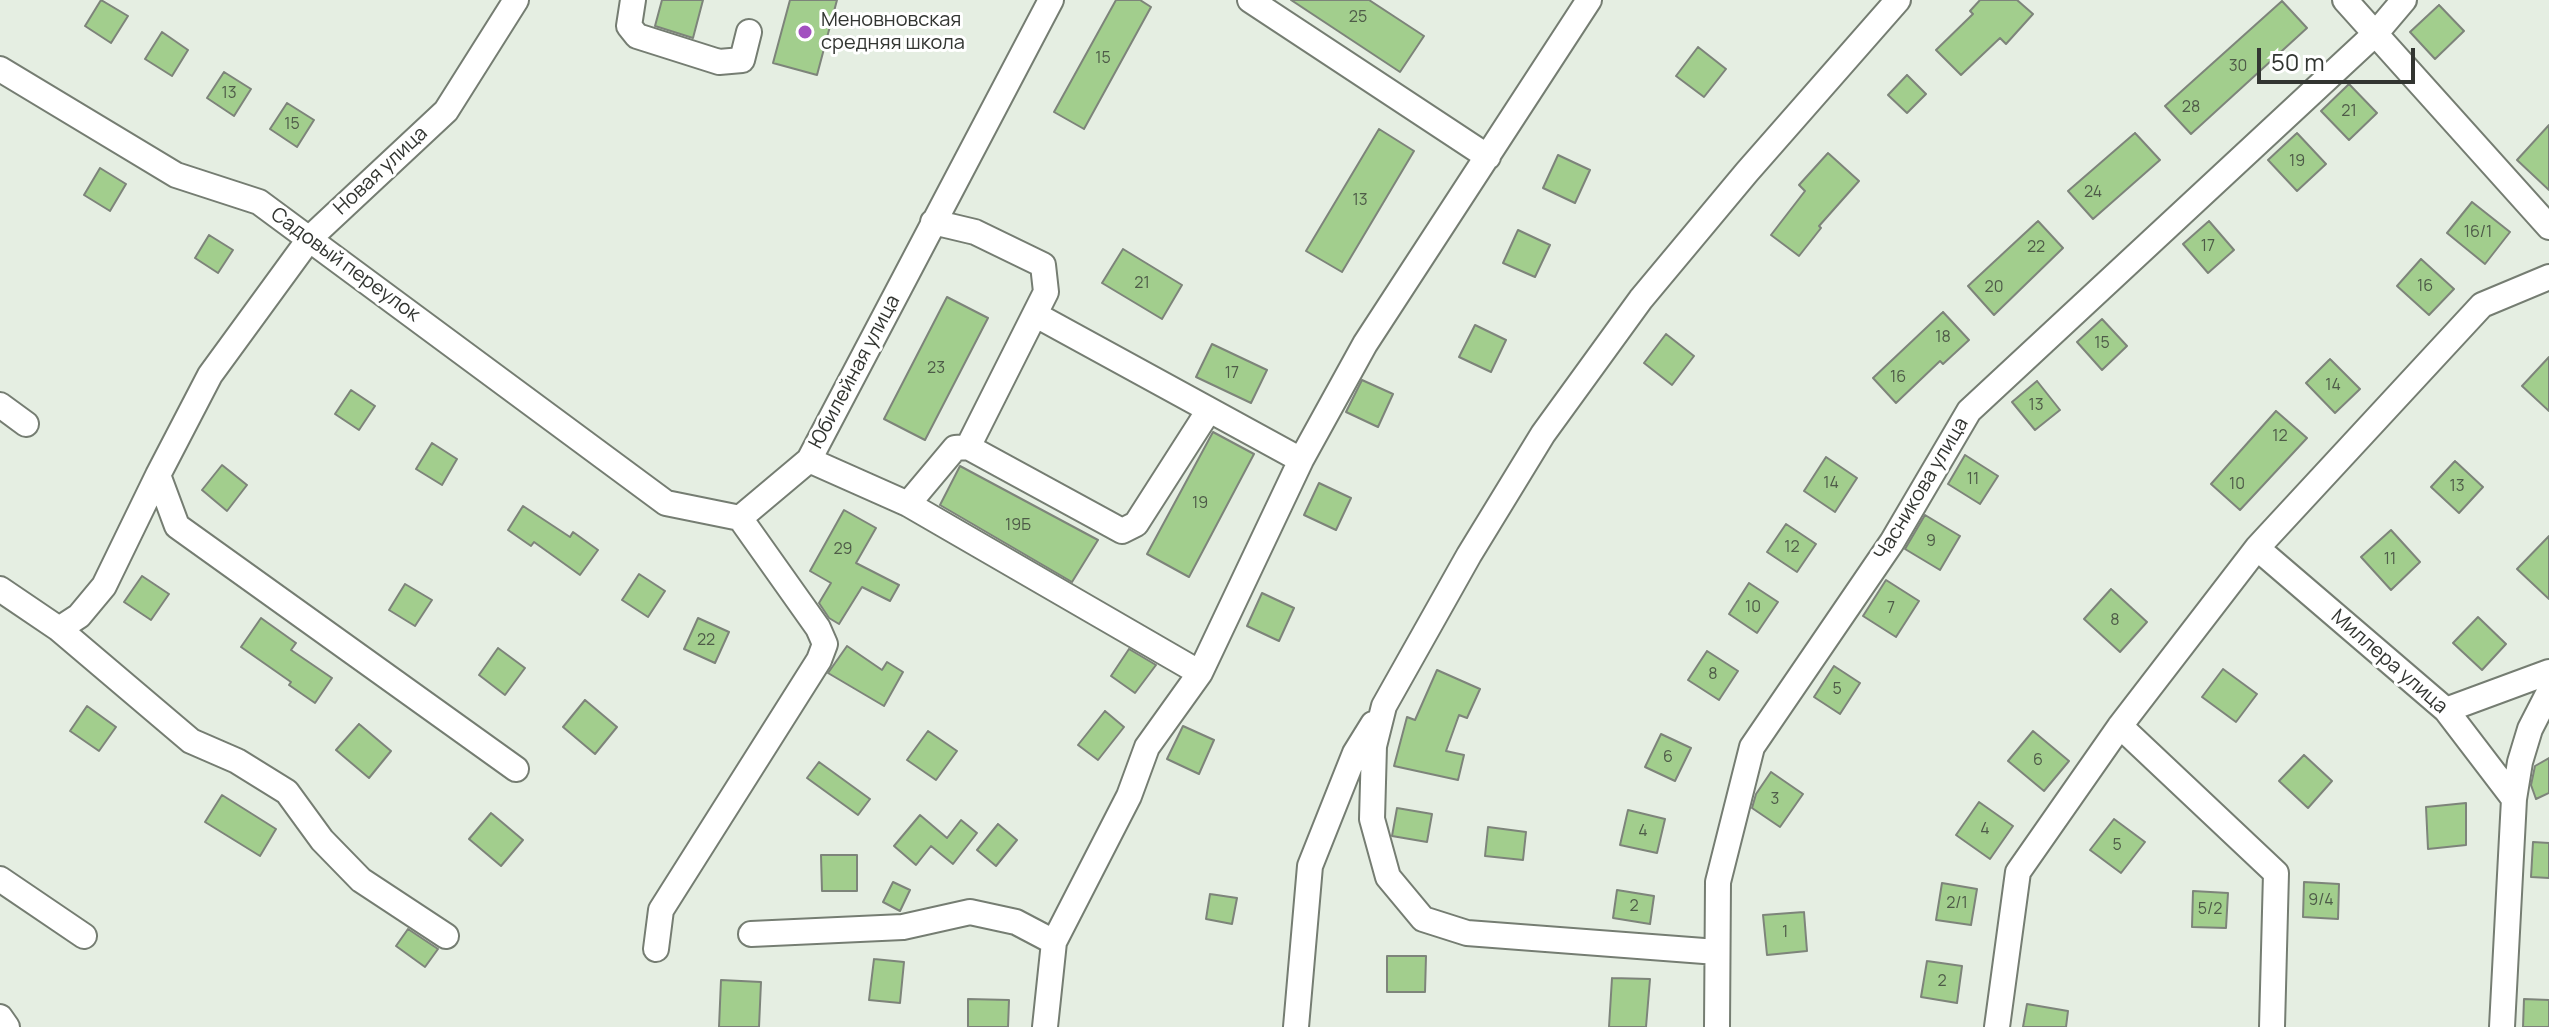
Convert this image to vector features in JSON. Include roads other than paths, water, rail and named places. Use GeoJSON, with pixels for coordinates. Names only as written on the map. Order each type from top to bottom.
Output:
{"type":"FeatureCollection","features":[{"type":"Feature","properties":{"kind":"street","name":"Новая улица"},"geometry":{"type":"LineString","coordinates":[[59,629],[79,616],[104,586],[210,375],[310,238],[446,111],[516,0]]}},
{"type":"Feature","properties":{"kind":"street"},"geometry":{"type":"LineString","coordinates":[[633,0],[629,26],[637,36],[719,62],[742,60],[749,32]]}},
{"type":"Feature","properties":{"kind":"street","name":"Юбилейная улица"},"geometry":{"type":"LineString","coordinates":[[740,518],[809,460],[1051,0]]}},
{"type":"Feature","properties":{"kind":"street"},"geometry":{"type":"LineString","coordinates":[[1250,0],[1488,157]]}},
{"type":"Feature","properties":{"kind":"street"},"geometry":{"type":"LineString","coordinates":[[1045,1027],[1054,942],[1129,796],[1147,747],[1200,673],[1301,460],[1365,344],[1589,0]]}},
{"type":"Feature","properties":{"kind":"street"},"geometry":{"type":"LineString","coordinates":[[1296,1027],[1310,866],[1355,753],[1469,555],[1543,434],[1641,299],[1898,0]]}},
{"type":"Feature","properties":{"kind":"street"},"geometry":{"type":"LineString","coordinates":[[2345,0],[2549,227]]}},
{"type":"Feature","properties":{"kind":"street","name":"Часникова улица"},"geometry":{"type":"LineString","coordinates":[[1717,1027],[1718,882],[1752,747],[1892,542],[1969,411],[2376,33],[2404,0]]}},
{"type":"Feature","properties":{"kind":"street","name":"Садовый переулок"},"geometry":{"type":"LineString","coordinates":[[0,69],[176,175],[259,202],[666,503],[740,518]]}},
{"type":"Feature","properties":{"kind":"street"},"geometry":{"type":"LineString","coordinates":[[933,222],[975,232],[1043,265],[1046,292],[968,447]]}},
{"type":"Feature","properties":{"kind":"street"},"geometry":{"type":"LineString","coordinates":[[1997,1027],[2018,872],[2120,726],[2257,548],[2482,305],[2549,277]]}},
{"type":"Feature","properties":{"kind":"street"},"geometry":{"type":"LineString","coordinates":[[1036,315],[1301,460]]}},
{"type":"Feature","properties":{"kind":"street"},"geometry":{"type":"LineString","coordinates":[[0,405],[26,424]]}},
{"type":"Feature","properties":{"kind":"street"},"geometry":{"type":"LineString","coordinates":[[908,504],[955,448],[968,447],[1122,531],[1136,524],[1209,410]]}},
{"type":"Feature","properties":{"kind":"street"},"geometry":{"type":"LineString","coordinates":[[809,460],[908,504],[1200,673]]}},
{"type":"Feature","properties":{"kind":"street"},"geometry":{"type":"LineString","coordinates":[[158,475],[177,526],[516,769]]}},
{"type":"Feature","properties":{"kind":"street"},"geometry":{"type":"LineString","coordinates":[[656,949],[661,910],[819,660],[825,644],[818,628],[740,518]]}},
{"type":"Feature","properties":{"kind":"street","name":"Миллера улица"},"geometry":{"type":"LineString","coordinates":[[2257,548],[2446,710],[2514,799]]}},
{"type":"Feature","properties":{"kind":"street"},"geometry":{"type":"LineString","coordinates":[[0,589],[59,629],[191,741],[237,761],[287,792],[322,840],[361,880],[446,936]]}},
{"type":"Feature","properties":{"kind":"street"},"geometry":{"type":"LineString","coordinates":[[2446,710],[2549,672]]}},
{"type":"Feature","properties":{"kind":"street"},"geometry":{"type":"LineString","coordinates":[[2502,1027],[2514,799],[2530,729],[2549,692]]}},
{"type":"Feature","properties":{"kind":"street"},"geometry":{"type":"LineString","coordinates":[[1384,706],[1374,746],[1372,819],[1388,877],[1423,919],[1467,933],[1717,952]]}},
{"type":"Feature","properties":{"kind":"street"},"geometry":{"type":"LineString","coordinates":[[2120,726],[2276,873],[2272,1027]]}},
{"type":"Feature","properties":{"kind":"street"},"geometry":{"type":"LineString","coordinates":[[0,879],[84,936]]}},
{"type":"Feature","properties":{"kind":"street"},"geometry":{"type":"LineString","coordinates":[[751,934],[903,927],[970,912],[1016,922],[1054,942]]}},
{"type":"Feature","properties":{"kind":"street"},"geometry":{"type":"LineString","coordinates":[[0,1017],[7,1027]]}},
{"type":"Feature","properties":{"kind":"place","name":"Меновновская средняя школа"},"geometry":{"type":"Point","coordinates":[805,32]}}]}
